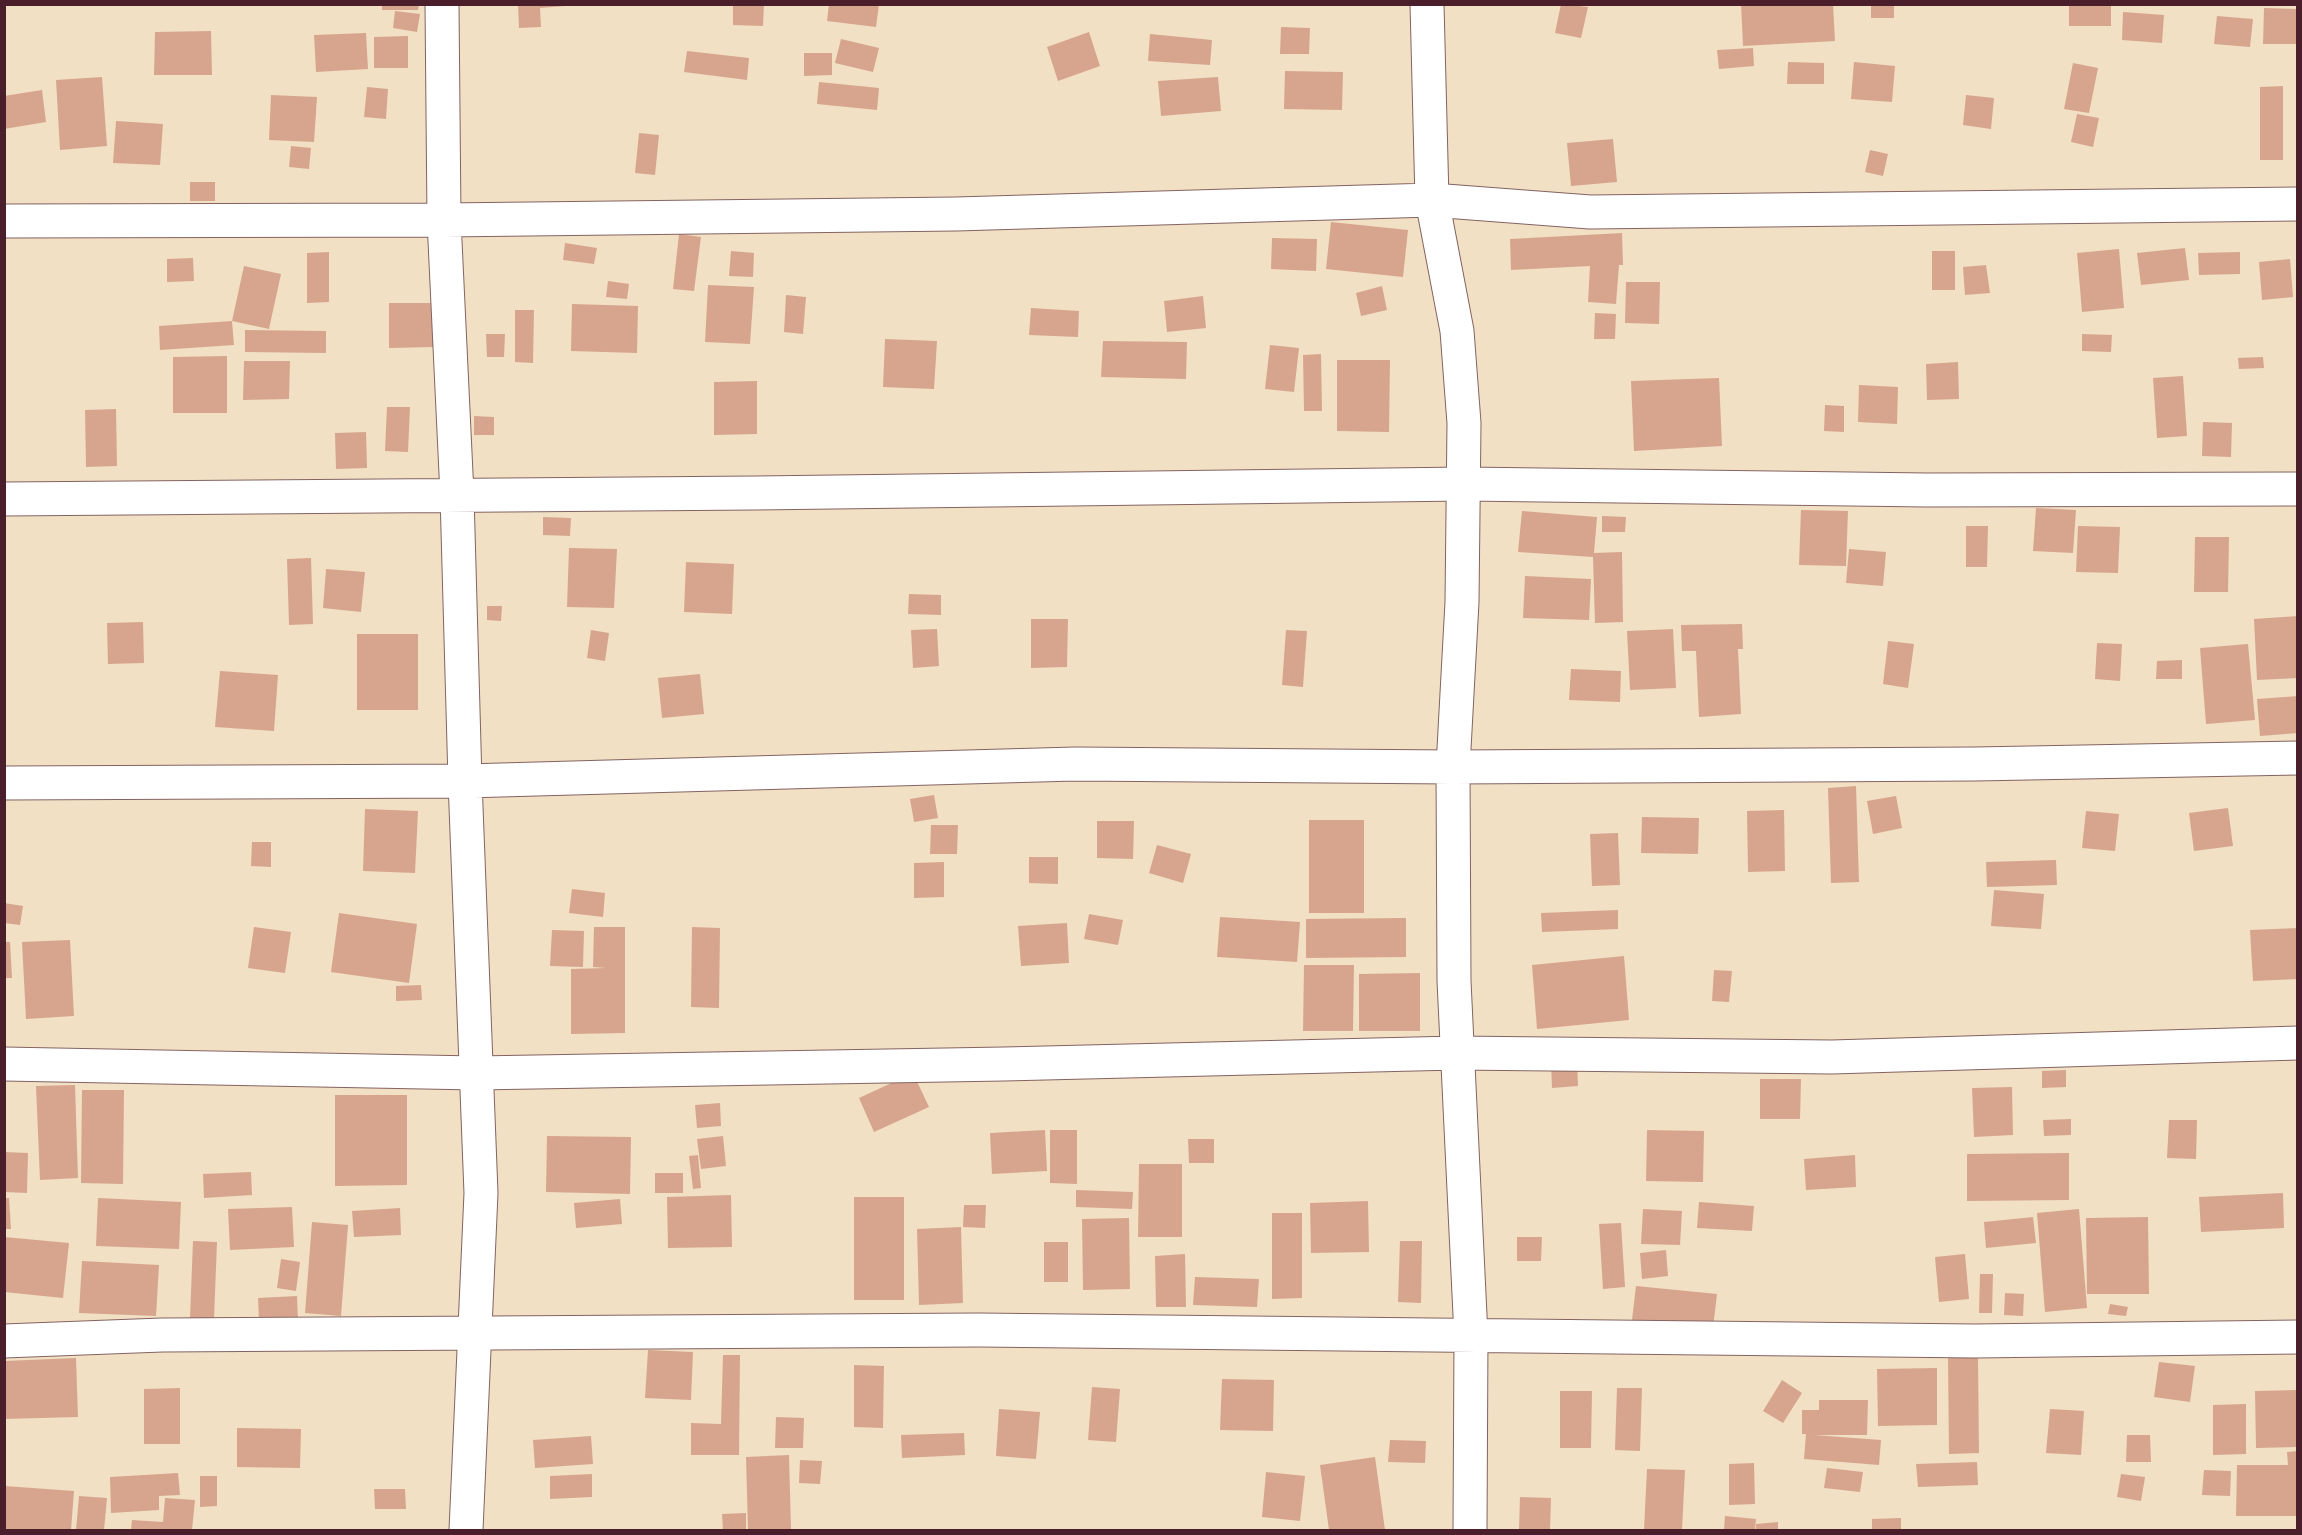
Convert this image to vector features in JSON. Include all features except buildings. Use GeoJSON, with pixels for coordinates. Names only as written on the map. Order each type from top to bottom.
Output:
{"type":"FeatureCollection","features":[{"type":"Feature","properties":{"kind":"street"},"geometry":{"type":"LineString","coordinates":[[442,4],[444,220],[457,495],[465,781],[481,1193],[466,1530]]}},
{"type":"Feature","properties":{"kind":"street"},"geometry":{"type":"LineString","coordinates":[[1427,4],[1432,200],[1457,331],[1464,423],[1462,602],[1453,767],[1456,1053],[1471,1336],[1470,1530]]}},
{"type":"Feature","properties":{"kind":"street"},"geometry":{"type":"LineString","coordinates":[[4,221],[444,220],[956,214],[1432,200],[1590,212],[2298,204]]}},
{"type":"Feature","properties":{"kind":"street"},"geometry":{"type":"LineString","coordinates":[[4,499],[1465,484],[1927,490],[2298,489]]}},
{"type":"Feature","properties":{"kind":"street"},"geometry":{"type":"LineString","coordinates":[[4,783],[465,781],[1075,764],[1453,767],[1975,764],[2298,758]]}},
{"type":"Feature","properties":{"kind":"street"},"geometry":{"type":"LineString","coordinates":[[4,1064],[476,1073],[1456,1053],[1832,1057],[2298,1043]]}},
{"type":"Feature","properties":{"kind":"street"},"geometry":{"type":"LineString","coordinates":[[4,1341],[162,1335],[979,1330],[1975,1341],[2298,1336]]}}]}
